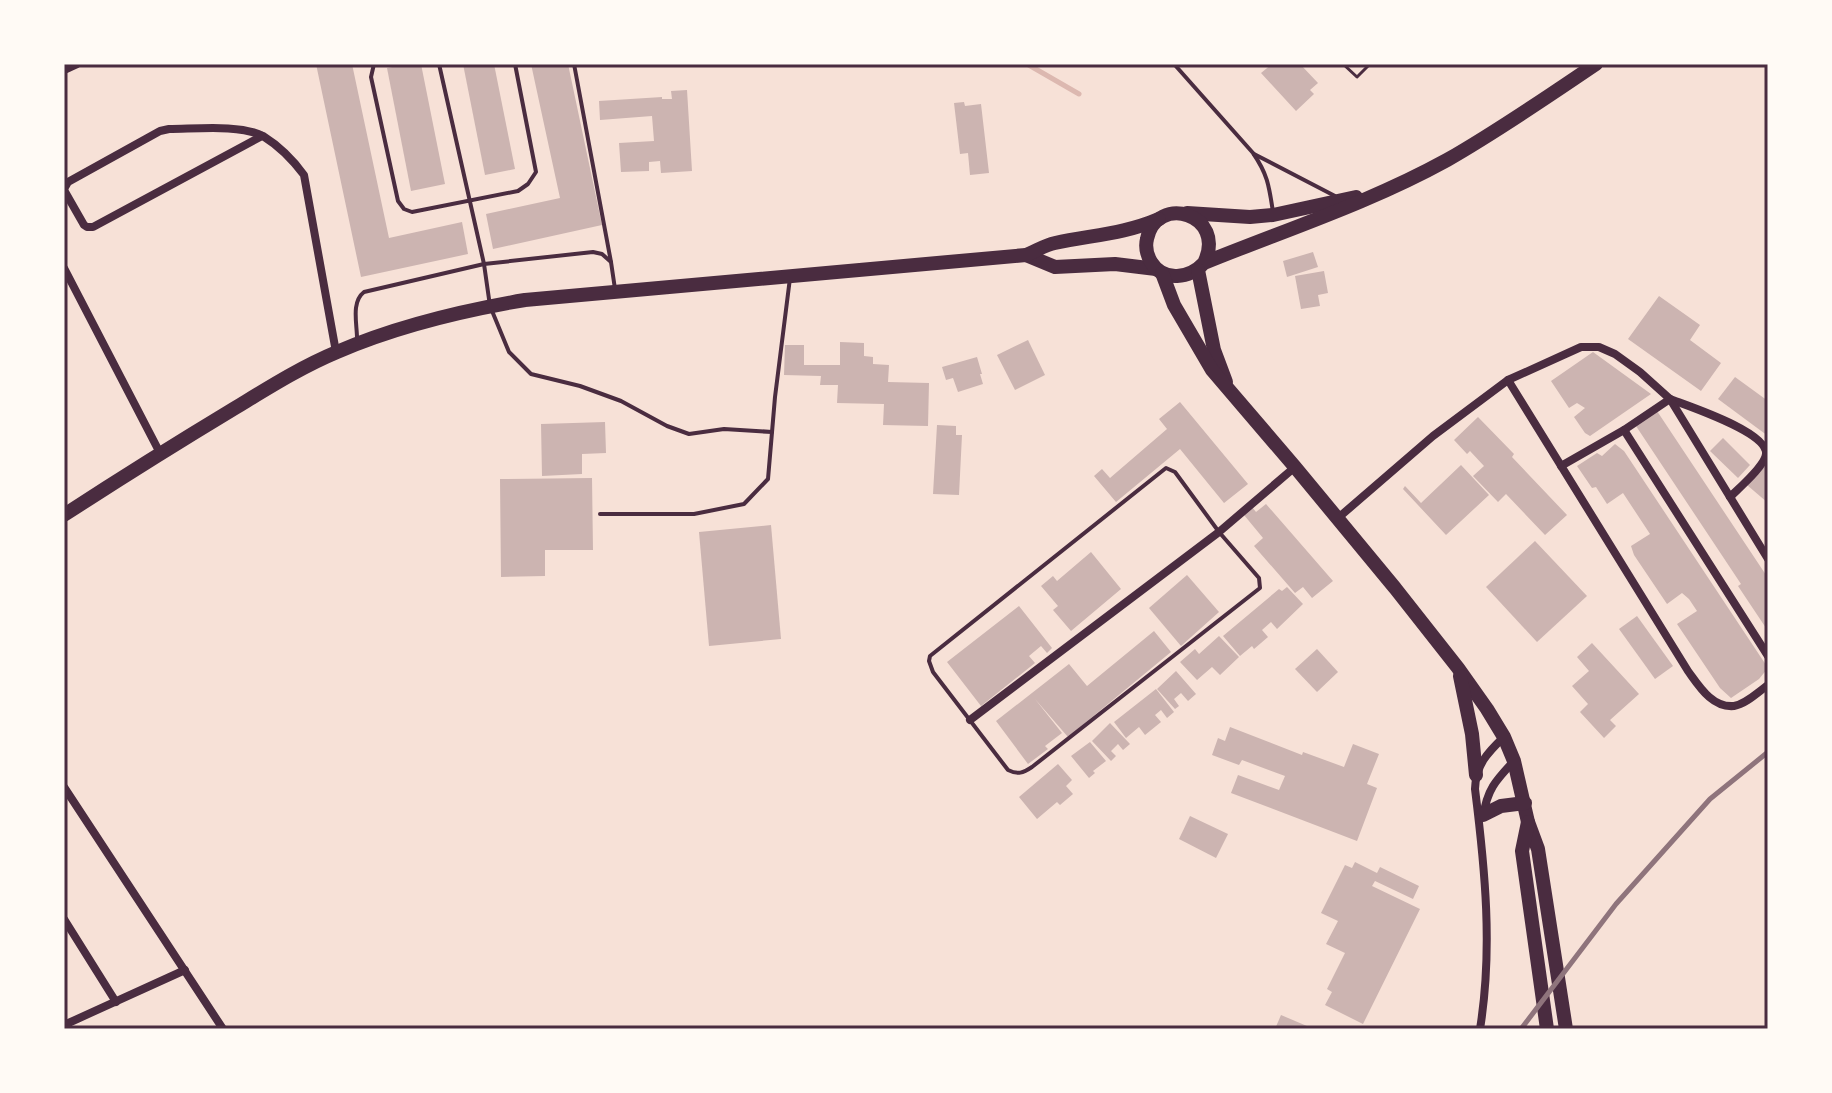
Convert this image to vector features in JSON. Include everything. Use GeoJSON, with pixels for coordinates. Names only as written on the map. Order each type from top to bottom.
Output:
{"type":"FeatureCollection","features":[{"type":"Feature","properties":{"kind":"main road"},"geometry":{"type":"LineString","coordinates":[[1026,255],[1055,267],[1115,264],[1180,276],[1323,218],[1420,173],[1467,148],[1596,64]]}},
{"type":"Feature","properties":{"kind":"main road"},"geometry":{"type":"LineString","coordinates":[[64,515],[291,375],[336,352],[383,334],[449,315],[525,300],[1026,255],[1052,244],[1137,228],[1166,215],[1273,215],[1340,199],[1373,195]]}},
{"type":"Feature","properties":{"kind":"main road"},"geometry":{"type":"LineString","coordinates":[[1181,213],[1198,221],[1208,236],[1208,254],[1201,266],[1214,350],[1229,390]]}},
{"type":"Feature","properties":{"kind":"main road"},"geometry":{"type":"LineString","coordinates":[[1159,219],[1148,234],[1146,243],[1150,261],[1159,271],[1174,305],[1212,370],[1338,518],[1458,668],[1504,737],[1514,761],[1528,822],[1538,849],[1566,1029]]}},
{"type":"Feature","properties":{"kind":"main road"},"geometry":{"type":"LineString","coordinates":[[1458,668],[1472,734],[1476,775]]}},
{"type":"Feature","properties":{"kind":"main road"},"geometry":{"type":"LineString","coordinates":[[1482,822],[1501,806],[1525,803]]}},
{"type":"Feature","properties":{"kind":"main road"},"geometry":{"type":"LineString","coordinates":[[1528,822],[1522,851],[1547,1029]]}},
{"type":"Feature","properties":{"kind":"street"},"geometry":{"type":"LineString","coordinates":[[64,70],[77,64]]}},
{"type":"Feature","properties":{"kind":"street"},"geometry":{"type":"LineString","coordinates":[[262,136],[93,227],[84,225],[64,190],[68,182],[160,131],[233,129],[262,136],[291,157],[304,175],[336,352]]}},
{"type":"Feature","properties":{"kind":"street"},"geometry":{"type":"LineString","coordinates":[[64,268],[160,453]]}},
{"type":"Feature","properties":{"kind":"street"},"geometry":{"type":"LineString","coordinates":[[1338,518],[1433,436],[1508,380],[1581,347],[1599,347],[1640,372],[1670,399],[1768,559]]}},
{"type":"Feature","properties":{"kind":"street"},"geometry":{"type":"LineString","coordinates":[[1508,380],[1702,690],[1718,703],[1733,706],[1768,685]]}},
{"type":"Feature","properties":{"kind":"street"},"geometry":{"type":"LineString","coordinates":[[1561,466],[1670,399]]}},
{"type":"Feature","properties":{"kind":"street"},"geometry":{"type":"LineString","coordinates":[[1670,399],[1734,425],[1762,443],[1767,453],[1764,461],[1730,497]]}},
{"type":"Feature","properties":{"kind":"street"},"geometry":{"type":"LineString","coordinates":[[1624,430],[1768,656]]}},
{"type":"Feature","properties":{"kind":"street"},"geometry":{"type":"LineString","coordinates":[[970,720],[1219,532],[1295,467]]}},
{"type":"Feature","properties":{"kind":"street"},"geometry":{"type":"LineString","coordinates":[[1480,1029],[1485,999],[1487,903],[1476,775],[1490,750],[1504,737]]}},
{"type":"Feature","properties":{"kind":"street"},"geometry":{"type":"LineString","coordinates":[[1482,822],[1490,789],[1514,761]]}},
{"type":"Feature","properties":{"kind":"street"},"geometry":{"type":"LineString","coordinates":[[64,787],[223,1029]]}},
{"type":"Feature","properties":{"kind":"street"},"geometry":{"type":"LineString","coordinates":[[64,919],[116,1002]]}},
{"type":"Feature","properties":{"kind":"street"},"geometry":{"type":"LineString","coordinates":[[64,1025],[185,970]]}},
{"type":"Feature","properties":{"kind":"lane"},"geometry":{"type":"LineString","coordinates":[[374,64],[371,77],[398,201],[404,209],[412,212],[518,191],[528,184],[536,172],[515,64]]}},
{"type":"Feature","properties":{"kind":"lane"},"geometry":{"type":"LineString","coordinates":[[439,64],[484,264],[490,306],[509,352],[531,374],[580,386],[621,401],[667,426],[689,434],[724,429],[772,432]]}},
{"type":"Feature","properties":{"kind":"lane"},"geometry":{"type":"LineString","coordinates":[[574,64],[615,292]]}},
{"type":"Feature","properties":{"kind":"lane"},"geometry":{"type":"LineString","coordinates":[[1174,64],[1264,169],[1273,215]]}},
{"type":"Feature","properties":{"kind":"lane"},"geometry":{"type":"LineString","coordinates":[[1253,153],[1340,199]]}},
{"type":"Feature","properties":{"kind":"lane"},"geometry":{"type":"LineString","coordinates":[[357,344],[356,303],[364,292],[484,264],[593,252],[602,254],[611,262]]}},
{"type":"Feature","properties":{"kind":"lane"},"geometry":{"type":"LineString","coordinates":[[600,514],[694,514],[744,504],[768,479],[790,275]]}},
{"type":"Feature","properties":{"kind":"lane"},"geometry":{"type":"LineString","coordinates":[[1169,468],[1175,472],[1219,532],[1259,578],[1260,588],[1256,593],[1032,767],[1019,773],[1008,770],[970,720],[933,672],[930,656],[1162,470],[1169,468]]}},
{"type":"Feature","properties":{"kind":"path"},"geometry":{"type":"LineString","coordinates":[[1343,64],[1357,77],[1370,64]]}},
{"type":"Feature","properties":{"kind":"building"},"geometry":{"type":"Polygon","coordinates":[[[316,64],[352,64],[389,238],[462,222],[468,254],[361,277],[316,64]]]}},
{"type":"Feature","properties":{"kind":"building"},"geometry":{"type":"Polygon","coordinates":[[[421,64],[445,184],[411,191],[387,68],[421,64]]]}},
{"type":"Feature","properties":{"kind":"building"},"geometry":{"type":"Polygon","coordinates":[[[463,64],[494,64],[515,169],[485,175],[463,64]]]}},
{"type":"Feature","properties":{"kind":"building"},"geometry":{"type":"Polygon","coordinates":[[[531,64],[568,64],[602,225],[493,249],[486,214],[560,198],[531,64]]]}},
{"type":"Feature","properties":{"kind":"building"},"geometry":{"type":"Polygon","coordinates":[[[1272,64],[1300,64],[1318,83],[1310,90],[1314,94],[1296,111],[1261,73],[1272,64]]]}},
{"type":"Feature","properties":{"kind":"building"},"geometry":{"type":"Polygon","coordinates":[[[687,90],[692,171],[661,173],[660,161],[649,162],[649,171],[621,172],[619,143],[654,141],[652,116],[600,120],[599,101],[672,99],[671,91],[687,90]]]}},
{"type":"Feature","properties":{"kind":"building"},"geometry":{"type":"Polygon","coordinates":[[[964,102],[965,106],[981,104],[989,173],[970,175],[968,153],[960,154],[954,103],[964,102]]]}},
{"type":"Feature","properties":{"kind":"building"},"geometry":{"type":"Polygon","coordinates":[[[1313,252],[1318,267],[1287,277],[1283,261],[1313,252]]]}},
{"type":"Feature","properties":{"kind":"building"},"geometry":{"type":"Polygon","coordinates":[[[1324,271],[1328,293],[1318,295],[1320,306],[1301,309],[1295,276],[1324,271]]]}},
{"type":"Feature","properties":{"kind":"building"},"geometry":{"type":"Polygon","coordinates":[[[1659,296],[1700,325],[1690,340],[1721,363],[1701,391],[1628,339],[1659,296]]]}},
{"type":"Feature","properties":{"kind":"building"},"geometry":{"type":"Polygon","coordinates":[[[1028,340],[1045,375],[1015,390],[997,355],[1028,340]]]}},
{"type":"Feature","properties":{"kind":"building"},"geometry":{"type":"Polygon","coordinates":[[[840,342],[864,343],[864,356],[873,357],[873,364],[889,365],[888,382],[929,383],[928,426],[883,425],[884,404],[837,403],[838,385],[820,385],[821,376],[784,375],[785,345],[804,345],[804,365],[840,365],[840,342]]]}},
{"type":"Feature","properties":{"kind":"building"},"geometry":{"type":"Polygon","coordinates":[[[1593,352],[1651,394],[1590,436],[1574,417],[1585,408],[1577,403],[1569,408],[1551,381],[1593,352]]]}},
{"type":"Feature","properties":{"kind":"building"},"geometry":{"type":"Polygon","coordinates":[[[977,357],[983,384],[958,392],[953,378],[946,380],[942,367],[977,357]]]}},
{"type":"Feature","properties":{"kind":"building"},"geometry":{"type":"Polygon","coordinates":[[[1735,377],[1768,401],[1768,436],[1718,399],[1735,377]]]}},
{"type":"Feature","properties":{"kind":"building"},"geometry":{"type":"Polygon","coordinates":[[[1180,402],[1248,484],[1224,503],[1180,449],[1116,502],[1094,476],[1102,469],[1110,478],[1167,429],[1159,419],[1180,402]]]}},
{"type":"Feature","properties":{"kind":"building"},"geometry":{"type":"Polygon","coordinates":[[[1657,411],[1768,578],[1768,631],[1738,586],[1741,584],[1636,426],[1657,411]]]}},
{"type":"Feature","properties":{"kind":"building"},"geometry":{"type":"Polygon","coordinates":[[[1478,417],[1567,515],[1545,535],[1506,494],[1498,502],[1473,476],[1484,466],[1454,440],[1478,417]]]}},
{"type":"Feature","properties":{"kind":"building"},"geometry":{"type":"Polygon","coordinates":[[[605,422],[606,453],[582,454],[582,474],[542,476],[541,424],[605,422]]]}},
{"type":"Feature","properties":{"kind":"building"},"geometry":{"type":"Polygon","coordinates":[[[937,425],[956,426],[956,435],[962,435],[959,495],[933,494],[937,425]]]}},
{"type":"Feature","properties":{"kind":"building"},"geometry":{"type":"Polygon","coordinates":[[[1723,438],[1750,465],[1738,478],[1710,451],[1723,438]]]}},
{"type":"Feature","properties":{"kind":"building"},"geometry":{"type":"Polygon","coordinates":[[[1615,444],[1624,451],[1768,668],[1759,679],[1731,698],[1720,688],[1677,624],[1697,611],[1689,599],[1682,593],[1667,604],[1634,555],[1631,546],[1650,534],[1623,493],[1607,504],[1577,466],[1597,453],[1602,456],[1615,444]]]}},
{"type":"Feature","properties":{"kind":"building"},"geometry":{"type":"Polygon","coordinates":[[[1768,462],[1768,503],[1747,485],[1768,462]]]}},
{"type":"Feature","properties":{"kind":"building"},"geometry":{"type":"Polygon","coordinates":[[[1461,465],[1489,495],[1446,535],[1403,489],[1405,486],[1421,503],[1461,465]]]}},
{"type":"Feature","properties":{"kind":"building"},"geometry":{"type":"Polygon","coordinates":[[[592,478],[593,550],[545,550],[545,576],[501,577],[500,479],[592,478]]]}},
{"type":"Feature","properties":{"kind":"building"},"geometry":{"type":"Polygon","coordinates":[[[1266,504],[1333,581],[1312,598],[1303,587],[1295,593],[1254,546],[1263,538],[1244,515],[1252,507],[1256,512],[1266,504]]]}},
{"type":"Feature","properties":{"kind":"building"},"geometry":{"type":"Polygon","coordinates":[[[771,525],[781,639],[709,646],[699,532],[771,525]]]}},
{"type":"Feature","properties":{"kind":"building"},"geometry":{"type":"Polygon","coordinates":[[[1535,541],[1587,596],[1537,642],[1486,587],[1535,541]]]}},
{"type":"Feature","properties":{"kind":"building"},"geometry":{"type":"Polygon","coordinates":[[[1091,552],[1121,589],[1071,631],[1053,610],[1058,606],[1041,586],[1053,576],[1057,581],[1091,552]]]}},
{"type":"Feature","properties":{"kind":"building"},"geometry":{"type":"Polygon","coordinates":[[[1187,575],[1219,612],[1181,646],[1149,608],[1187,575]]]}},
{"type":"Feature","properties":{"kind":"building"},"geometry":{"type":"Polygon","coordinates":[[[1287,587],[1303,604],[1277,629],[1271,622],[1262,630],[1268,637],[1240,656],[1223,636],[1279,589],[1282,591],[1287,587]]]}},
{"type":"Feature","properties":{"kind":"building"},"geometry":{"type":"Polygon","coordinates":[[[1019,606],[1052,648],[1047,653],[1041,646],[1029,656],[1035,663],[981,706],[947,662],[1019,606]]]}},
{"type":"Feature","properties":{"kind":"building"},"geometry":{"type":"Polygon","coordinates":[[[1637,616],[1673,666],[1655,679],[1619,629],[1637,616]]]}},
{"type":"Feature","properties":{"kind":"building"},"geometry":{"type":"Polygon","coordinates":[[[1154,631],[1171,652],[1068,737],[1035,699],[1062,733],[1028,764],[996,721],[1069,664],[1087,686],[1154,631]]]}},
{"type":"Feature","properties":{"kind":"building"},"geometry":{"type":"Polygon","coordinates":[[[1219,636],[1239,657],[1220,675],[1212,667],[1197,680],[1180,662],[1195,649],[1199,654],[1219,636]]]}},
{"type":"Feature","properties":{"kind":"building"},"geometry":{"type":"Polygon","coordinates":[[[1592,643],[1639,694],[1610,720],[1616,726],[1604,738],[1580,712],[1588,704],[1572,686],[1589,671],[1577,657],[1592,643]]]}},
{"type":"Feature","properties":{"kind":"building"},"geometry":{"type":"Polygon","coordinates":[[[1317,649],[1338,672],[1317,692],[1295,669],[1317,649]]]}},
{"type":"Feature","properties":{"kind":"building"},"geometry":{"type":"Polygon","coordinates":[[[1176,671],[1196,694],[1188,701],[1181,693],[1174,699],[1179,706],[1175,709],[1157,689],[1176,671]]]}},
{"type":"Feature","properties":{"kind":"building"},"geometry":{"type":"Polygon","coordinates":[[[1156,689],[1174,712],[1167,718],[1161,710],[1155,715],[1161,722],[1145,735],[1139,727],[1126,738],[1114,722],[1156,689]]]}},
{"type":"Feature","properties":{"kind":"building"},"geometry":{"type":"Polygon","coordinates":[[[1110,723],[1130,744],[1123,750],[1118,744],[1111,751],[1116,756],[1111,761],[1092,741],[1110,723]]]}},
{"type":"Feature","properties":{"kind":"building"},"geometry":{"type":"Polygon","coordinates":[[[1230,727],[1302,755],[1303,752],[1344,767],[1353,744],[1379,754],[1367,784],[1377,788],[1357,841],[1231,793],[1238,775],[1279,790],[1285,776],[1242,760],[1239,765],[1212,755],[1218,738],[1225,741],[1230,727]]]}},
{"type":"Feature","properties":{"kind":"building"},"geometry":{"type":"Polygon","coordinates":[[[1090,742],[1106,761],[1089,778],[1071,756],[1090,742]]]}},
{"type":"Feature","properties":{"kind":"building"},"geometry":{"type":"Polygon","coordinates":[[[1058,764],[1072,780],[1066,786],[1073,794],[1060,805],[1057,802],[1037,819],[1019,797],[1058,764]]]}},
{"type":"Feature","properties":{"kind":"building"},"geometry":{"type":"Polygon","coordinates":[[[1190,816],[1228,834],[1216,858],[1179,839],[1190,816]]]}},
{"type":"Feature","properties":{"kind":"building"},"geometry":{"type":"Polygon","coordinates":[[[1355,862],[1377,873],[1380,867],[1419,886],[1413,899],[1375,881],[1372,886],[1420,909],[1363,1024],[1325,1005],[1332,992],[1327,989],[1345,953],[1326,944],[1338,921],[1321,913],[1345,865],[1352,868],[1355,862]]]}},
{"type":"Feature","properties":{"kind":"building"},"geometry":{"type":"Polygon","coordinates":[[[1281,1015],[1314,1029],[1275,1029],[1281,1015]]]}},
{"type":"Feature","properties":{"kind":"waterway"},"geometry":{"type":"LineString","coordinates":[[1027,64],[1079,94]]}},
{"type":"Feature","properties":{"kind":"railway"},"geometry":{"type":"LineString","coordinates":[[1521,1029],[1616,904],[1710,799],[1768,752]]}}]}
